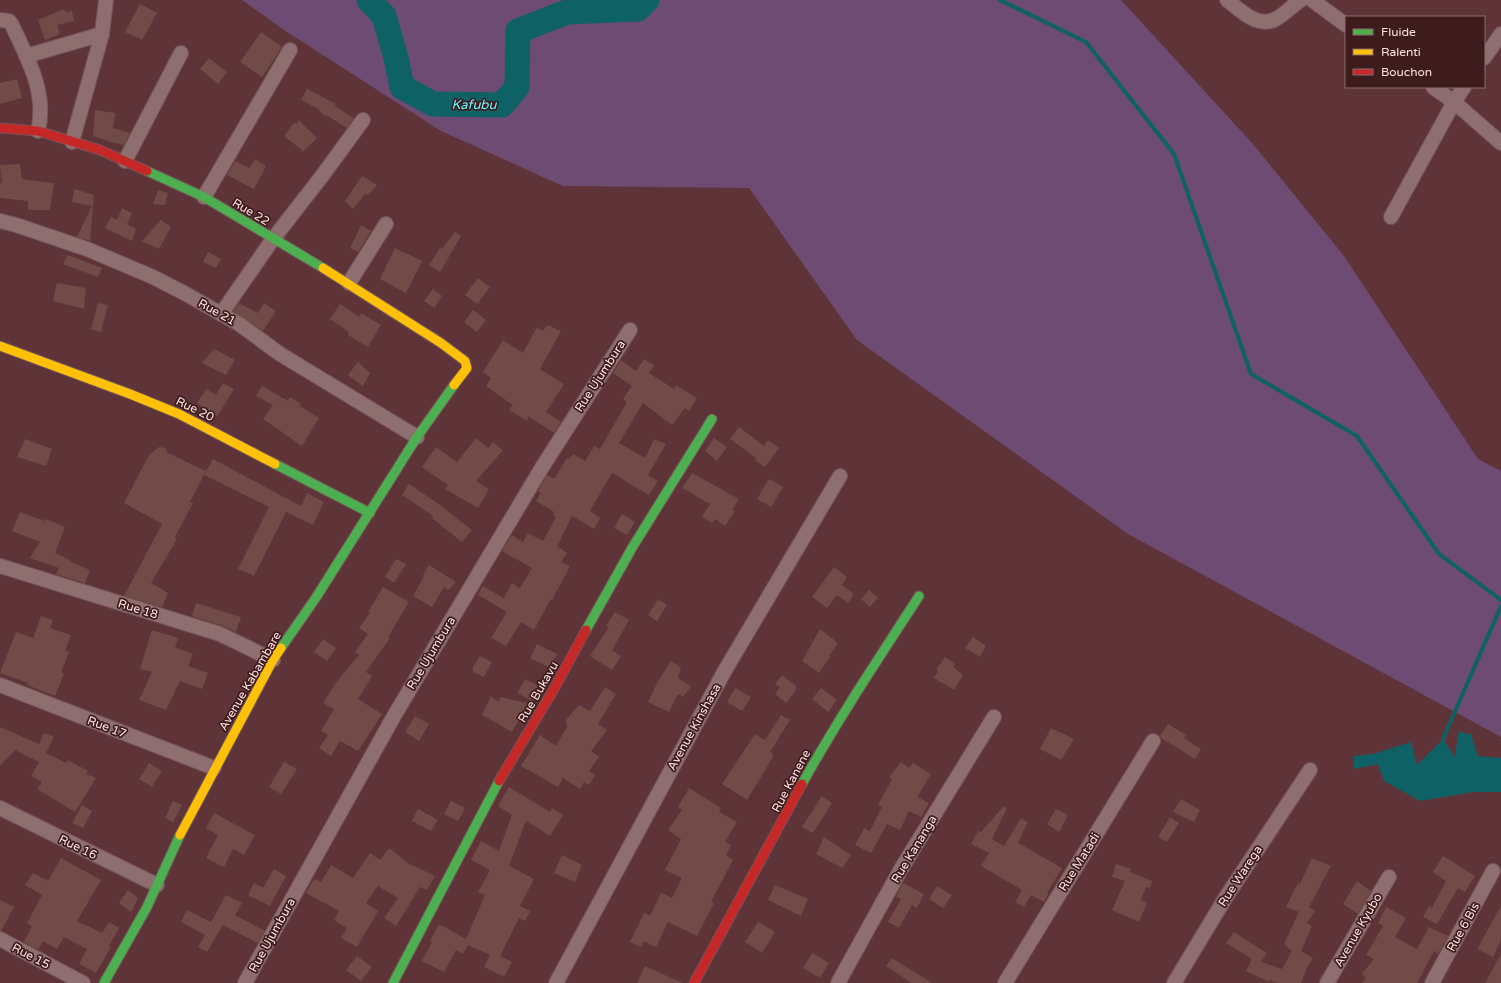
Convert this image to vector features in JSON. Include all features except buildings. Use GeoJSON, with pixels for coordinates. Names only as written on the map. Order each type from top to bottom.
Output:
{"type":"FeatureCollection","features":[{"type":"Feature","properties":{"kind":"street"},"geometry":{"type":"LineString","coordinates":[[72,142],[102,34],[106,0]]}},
{"type":"Feature","properties":{"kind":"street"},"geometry":{"type":"LineString","coordinates":[[1227,0],[1251,19],[1260,21],[1273,20],[1301,0]]}},
{"type":"Feature","properties":{"kind":"street"},"geometry":{"type":"LineString","coordinates":[[1312,0],[1345,24]]}},
{"type":"Feature","properties":{"kind":"street"},"geometry":{"type":"LineString","coordinates":[[0,20],[9,21],[26,56],[39,90],[41,117],[38,131]]}},
{"type":"Feature","properties":{"kind":"street"},"geometry":{"type":"LineString","coordinates":[[26,56],[102,34]]}},
{"type":"Feature","properties":{"kind":"street"},"geometry":{"type":"LineString","coordinates":[[1485,57],[1501,34]]}},
{"type":"Feature","properties":{"kind":"street"},"geometry":{"type":"LineString","coordinates":[[204,197],[290,50]]}},
{"type":"Feature","properties":{"kind":"street"},"geometry":{"type":"LineString","coordinates":[[125,161],[181,53]]}},
{"type":"Feature","properties":{"kind":"street"},"geometry":{"type":"LineString","coordinates":[[1434,88],[1454,102],[1501,143]]}},
{"type":"Feature","properties":{"kind":"street"},"geometry":{"type":"LineString","coordinates":[[1391,217],[1454,102],[1463,88]]}},
{"type":"Feature","properties":{"kind":"street"},"geometry":{"type":"LineString","coordinates":[[221,314],[273,239],[363,120]]}},
{"type":"Feature","properties":{"kind":"street","name":"Rue 22"},"geometry":{"type":"LineString","coordinates":[[0,128],[38,131],[100,150],[204,197],[348,283],[441,343],[465,361],[467,365]]}},
{"type":"Feature","properties":{"kind":"street","name":"Rue 21"},"geometry":{"type":"LineString","coordinates":[[0,221],[87,249],[153,277],[239,324],[280,354],[417,437]]}},
{"type":"Feature","properties":{"kind":"street"},"geometry":{"type":"LineString","coordinates":[[348,283],[386,224]]}},
{"type":"Feature","properties":{"kind":"street","name":"Rue Ujumbura"},"geometry":{"type":"LineString","coordinates":[[245,983],[394,716],[541,469],[630,330]]}},
{"type":"Feature","properties":{"kind":"street","name":"Rue 20"},"geometry":{"type":"LineString","coordinates":[[0,346],[130,394],[179,414],[370,513]]}},
{"type":"Feature","properties":{"kind":"street","name":"Avenue Kabambare"},"geometry":{"type":"LineString","coordinates":[[104,983],[147,907],[182,830],[273,660],[317,596],[417,437],[467,368],[467,365]]}},
{"type":"Feature","properties":{"kind":"street","name":"Rue Bukavu"},"geometry":{"type":"LineString","coordinates":[[393,983],[494,789],[554,689],[632,548],[712,419]]}},
{"type":"Feature","properties":{"kind":"street","name":"Avenue Kinshasa"},"geometry":{"type":"LineString","coordinates":[[556,983],[724,672],[840,476]]}},
{"type":"Feature","properties":{"kind":"street","name":"Rue 18"},"geometry":{"type":"LineString","coordinates":[[0,566],[220,634],[273,660]]}},
{"type":"Feature","properties":{"kind":"street","name":"Rue Kanene"},"geometry":{"type":"LineString","coordinates":[[694,983],[820,752],[861,685],[919,596]]}},
{"type":"Feature","properties":{"kind":"street","name":"Rue 17"},"geometry":{"type":"LineString","coordinates":[[0,685],[214,768]]}},
{"type":"Feature","properties":{"kind":"street","name":"Rue Kananga"},"geometry":{"type":"LineString","coordinates":[[838,983],[901,869],[994,717]]}},
{"type":"Feature","properties":{"kind":"street","name":"Rue Matadi"},"geometry":{"type":"LineString","coordinates":[[1004,983],[1153,741]]}},
{"type":"Feature","properties":{"kind":"street","name":"Rue Warega"},"geometry":{"type":"LineString","coordinates":[[1174,983],[1226,897],[1310,770]]}},
{"type":"Feature","properties":{"kind":"street","name":"Rue 16"},"geometry":{"type":"LineString","coordinates":[[0,808],[157,885]]}},
{"type":"Feature","properties":{"kind":"street","name":"Rue 6 Bis"},"geometry":{"type":"LineString","coordinates":[[1432,983],[1493,871]]}},
{"type":"Feature","properties":{"kind":"street","name":"Avenue Kyubo"},"geometry":{"type":"LineString","coordinates":[[1327,983],[1390,877]]}},
{"type":"Feature","properties":{"kind":"street","name":"Rue 15"},"geometry":{"type":"LineString","coordinates":[[0,940],[83,983]]}},
{"type":"Feature","properties":{"kind":"shaded area"},"geometry":{"type":"Polygon","coordinates":[[[242,0],[1121,0],[1252,143],[1344,256],[1478,459],[1501,471],[1501,737],[1128,534],[857,340],[749,188],[563,186],[441,131],[284,30],[242,0]]]}},
{"type":"Feature","properties":{"kind":"water"},"geometry":{"type":"Polygon","coordinates":[[[1458,732],[1471,734],[1478,756],[1501,758],[1501,792],[1473,792],[1420,801],[1384,781],[1378,764],[1354,769],[1353,756],[1373,754],[1411,742],[1417,765],[1443,739],[1455,757],[1458,732]]]}},
{"type":"Feature","properties":{"kind":"waterway","name":"Kafubu"},"geometry":{"type":"LineString","coordinates":[[369,0],[384,16],[396,58],[402,87],[433,104],[502,105],[517,87],[518,31],[567,12],[638,9],[647,0]]}},
{"type":"Feature","properties":{"kind":"waterway"},"geometry":{"type":"LineString","coordinates":[[1000,0],[1086,42],[1174,154],[1251,374],[1357,436],[1439,554],[1501,600]]}},
{"type":"Feature","properties":{"kind":"waterway"},"geometry":{"type":"LineString","coordinates":[[1443,739],[1501,606]]}},
{"type":"Feature","properties":{"kind":"traffic: fast"},"geometry":{"type":"LineString","coordinates":[[147,171],[204,197],[323,268]]}},
{"type":"Feature","properties":{"kind":"traffic: fast"},"geometry":{"type":"LineString","coordinates":[[281,648],[317,596],[417,437],[454,385]]}},
{"type":"Feature","properties":{"kind":"traffic: fast"},"geometry":{"type":"LineString","coordinates":[[586,630],[632,548],[712,419]]}},
{"type":"Feature","properties":{"kind":"traffic: fast"},"geometry":{"type":"LineString","coordinates":[[275,464],[370,513]]}},
{"type":"Feature","properties":{"kind":"traffic: fast"},"geometry":{"type":"LineString","coordinates":[[802,784],[844,712],[919,596]]}},
{"type":"Feature","properties":{"kind":"traffic: fast"},"geometry":{"type":"LineString","coordinates":[[393,983],[499,781]]}},
{"type":"Feature","properties":{"kind":"traffic: fast"},"geometry":{"type":"LineString","coordinates":[[104,983],[147,907],[180,835]]}},
{"type":"Feature","properties":{"kind":"traffic: slow"},"geometry":{"type":"LineString","coordinates":[[323,268],[441,343],[465,361],[467,368],[454,385]]}},
{"type":"Feature","properties":{"kind":"traffic: slow"},"geometry":{"type":"LineString","coordinates":[[0,346],[130,394],[179,414],[275,464]]}},
{"type":"Feature","properties":{"kind":"traffic: slow"},"geometry":{"type":"LineString","coordinates":[[180,835],[273,660],[281,648]]}},
{"type":"Feature","properties":{"kind":"traffic: jam"},"geometry":{"type":"LineString","coordinates":[[0,128],[38,131],[100,150],[147,171]]}},
{"type":"Feature","properties":{"kind":"traffic: jam"},"geometry":{"type":"LineString","coordinates":[[499,781],[554,689],[586,630]]}},
{"type":"Feature","properties":{"kind":"traffic: jam"},"geometry":{"type":"LineString","coordinates":[[694,983],[802,784]]}}]}
